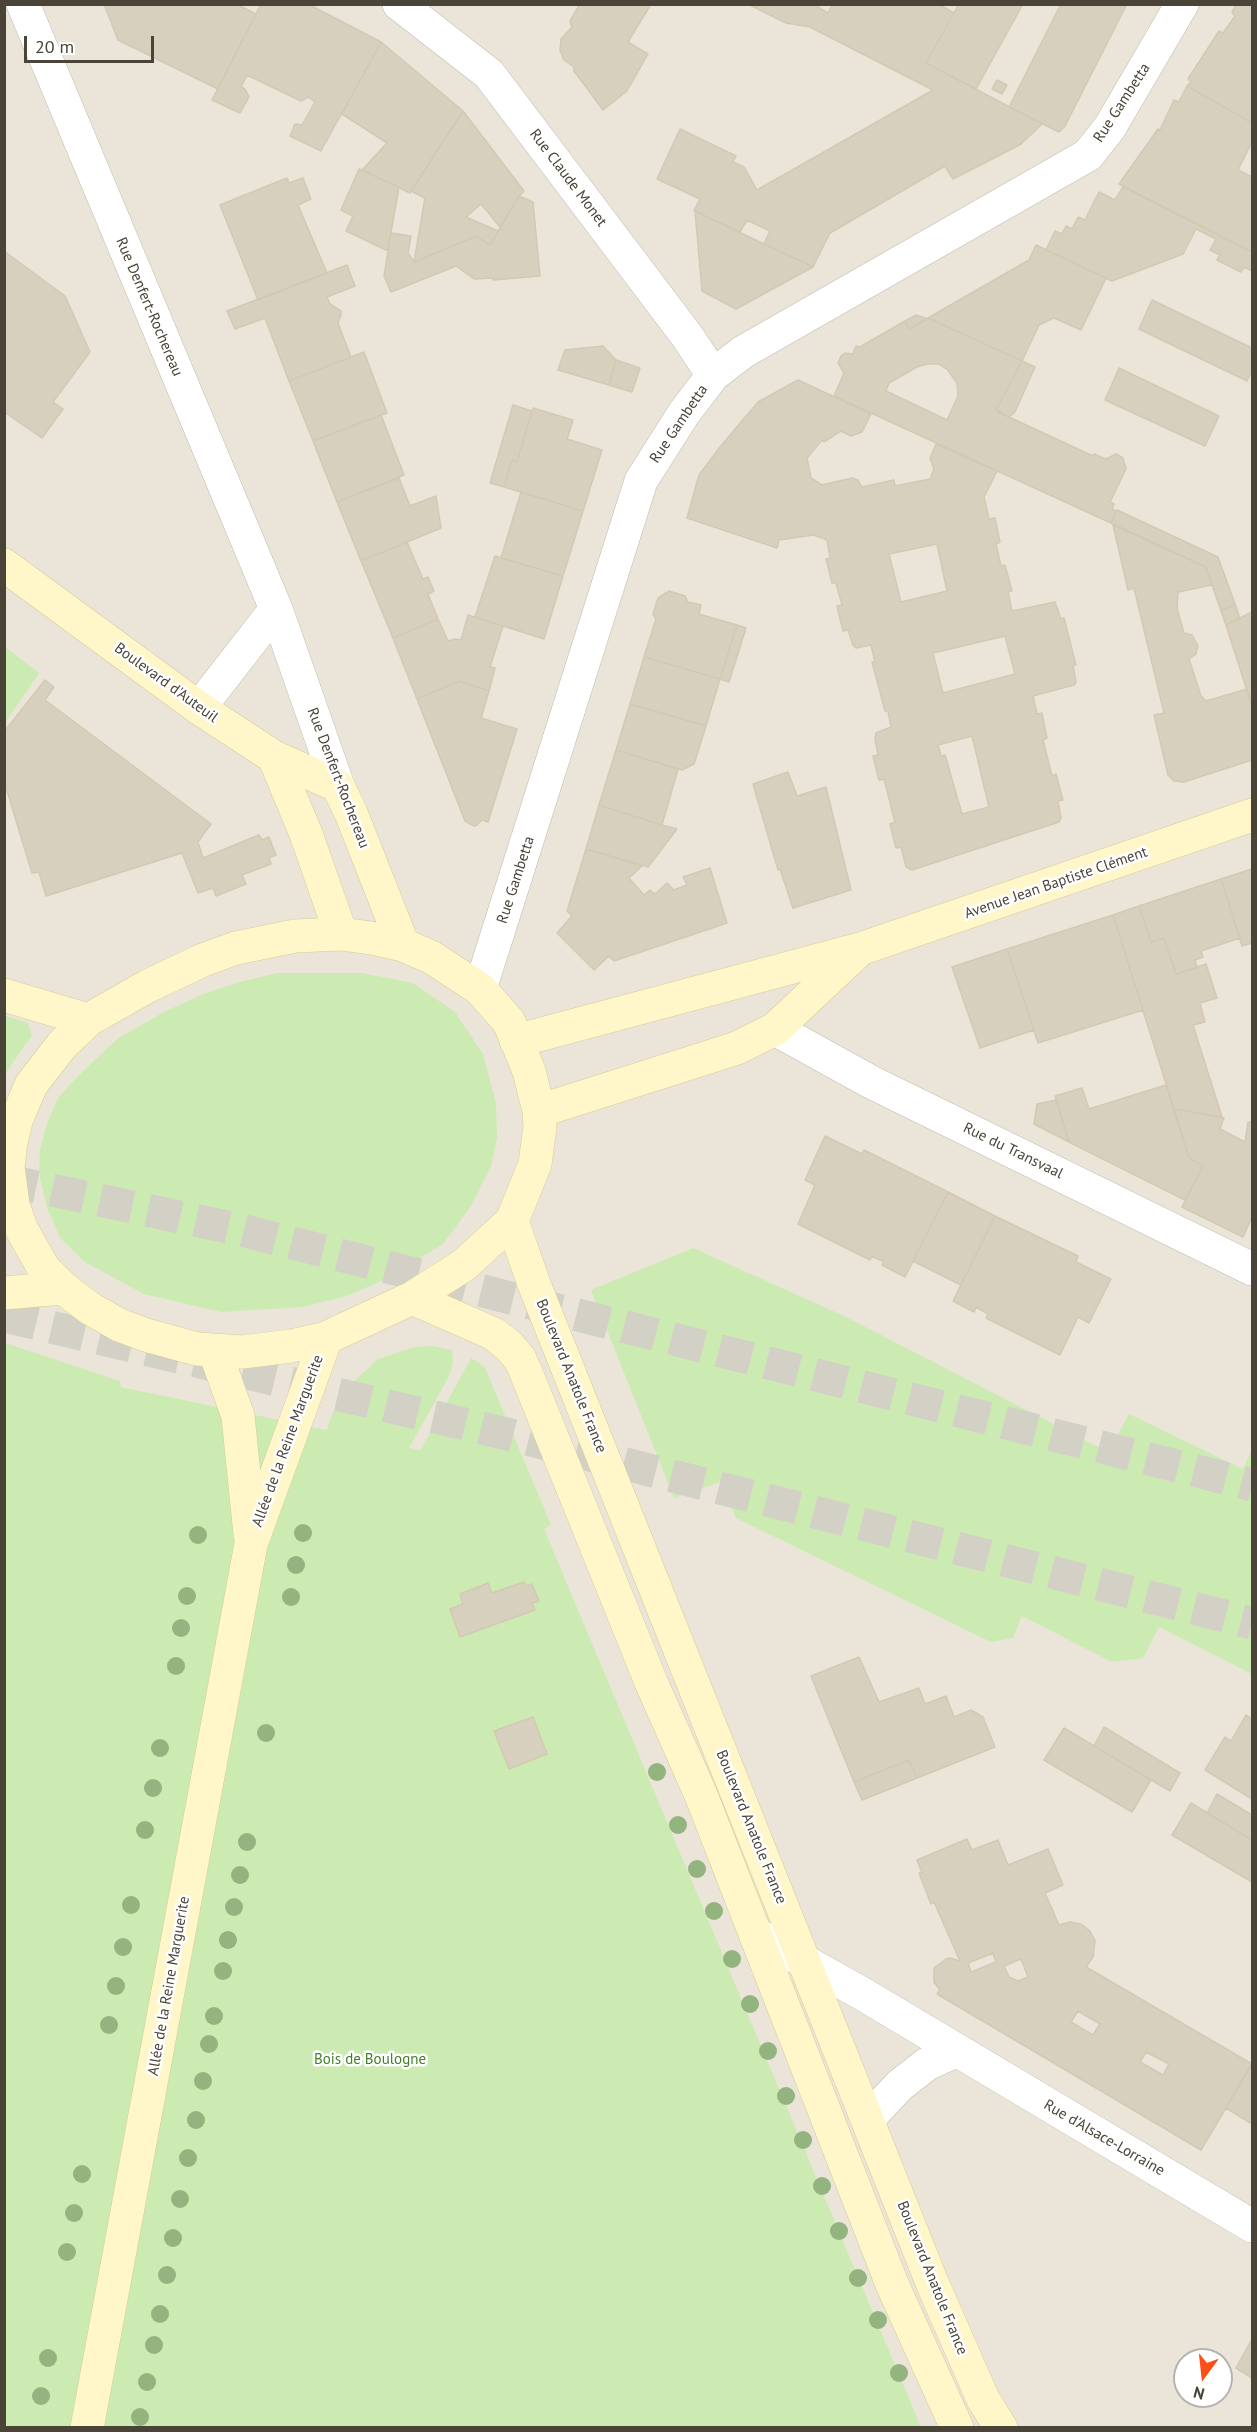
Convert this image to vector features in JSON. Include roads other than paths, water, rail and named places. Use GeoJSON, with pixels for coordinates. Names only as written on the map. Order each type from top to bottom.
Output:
{"type":"FeatureCollection","features":[{"type":"Feature","properties":{"kind":"main road","name":"Boulevard d'Auteuil"},"geometry":{"type":"LineString","coordinates":[[4,565],[199,708],[274,757],[338,786]]}},
{"type":"Feature","properties":{"kind":"main road"},"geometry":{"type":"LineString","coordinates":[[274,757],[306,834],[341,934]]}},
{"type":"Feature","properties":{"kind":"main road","name":"Rue Denfert-Rochereau"},"geometry":{"type":"LineString","coordinates":[[338,786],[351,813],[403,945]]}},
{"type":"Feature","properties":{"kind":"main road","name":"Avenue Jean Baptiste Clément"},"geometry":{"type":"LineString","coordinates":[[516,1041],[860,950],[1252,815]]}},
{"type":"Feature","properties":{"kind":"main road"},"geometry":{"type":"LineString","coordinates":[[341,934],[403,945],[438,961],[480,989],[509,1022],[529,1071],[539,1111],[540,1135],[535,1164],[512,1221],[464,1265],[412,1298],[326,1338],[270,1350],[215,1352],[172,1344],[119,1325],[91,1309],[63,1288],[44,1269],[22,1230],[13,1205],[8,1167],[16,1121],[31,1085],[62,1045],[88,1020],[148,986],[203,960],[236,948],[295,936],[341,934]]}},
{"type":"Feature","properties":{"kind":"main road","name":"Avenue Jean Baptiste Clément"},"geometry":{"type":"LineString","coordinates":[[539,1111],[737,1048],[775,1029],[860,950]]}},
{"type":"Feature","properties":{"kind":"main road"},"geometry":{"type":"LineString","coordinates":[[4,994],[88,1020]]}},
{"type":"Feature","properties":{"kind":"main road","name":"Boulevard Anatole France"},"geometry":{"type":"LineString","coordinates":[[512,1221],[547,1316],[933,2285],[983,2398],[1000,2427]]}},
{"type":"Feature","properties":{"kind":"main road"},"geometry":{"type":"LineString","coordinates":[[4,1293],[63,1288]]}},
{"type":"Feature","properties":{"kind":"main road"},"geometry":{"type":"LineString","coordinates":[[412,1298],[494,1334],[520,1359],[651,1683],[701,1795],[892,2284],[957,2427]]}},
{"type":"Feature","properties":{"kind":"main road","name":"Allée de la Reine Marguerite"},"geometry":{"type":"LineString","coordinates":[[87,2427],[251,1544],[326,1338]]}},
{"type":"Feature","properties":{"kind":"main road","name":"Allée de la Reine Marguerite"},"geometry":{"type":"LineString","coordinates":[[215,1352],[238,1416],[251,1544]]}},
{"type":"Feature","properties":{"kind":"street","name":"Rue Denfert-Rochereau"},"geometry":{"type":"LineString","coordinates":[[23,4],[276,609],[338,786]]}},
{"type":"Feature","properties":{"kind":"street","name":"Rue Claude Monet"},"geometry":{"type":"LineString","coordinates":[[399,4],[489,74],[687,336],[713,375]]}},
{"type":"Feature","properties":{"kind":"street","name":"Rue Gambetta"},"geometry":{"type":"LineString","coordinates":[[480,989],[641,481],[684,413],[713,375],[743,352],[1088,155],[1110,126],[1182,4]]}},
{"type":"Feature","properties":{"kind":"street"},"geometry":{"type":"LineString","coordinates":[[199,708],[276,609]]}},
{"type":"Feature","properties":{"kind":"street","name":"Rue du Transvaal"},"geometry":{"type":"LineString","coordinates":[[775,1029],[871,1082],[1252,1269]]}},
{"type":"Feature","properties":{"kind":"street","name":"Rue d'Alsace-Lorraine"},"geometry":{"type":"LineString","coordinates":[[757,1935],[1252,2226]]}},
{"type":"Feature","properties":{"kind":"street"},"geometry":{"type":"LineString","coordinates":[[868,2119],[900,2085],[927,2064],[956,2051]]}},
{"type":"Feature","properties":{"kind":"tunnel"},"geometry":{"type":"LineString","coordinates":[[4,1180],[237,1229],[1252,1485]]}},
{"type":"Feature","properties":{"kind":"tunnel"},"geometry":{"type":"LineString","coordinates":[[4,1316],[511,1435],[1252,1623]]}},
{"type":"Feature","properties":{"kind":"park label","name":"Bois de Boulogne"},"geometry":{"type":"Point","coordinates":[370,2060]}}]}
